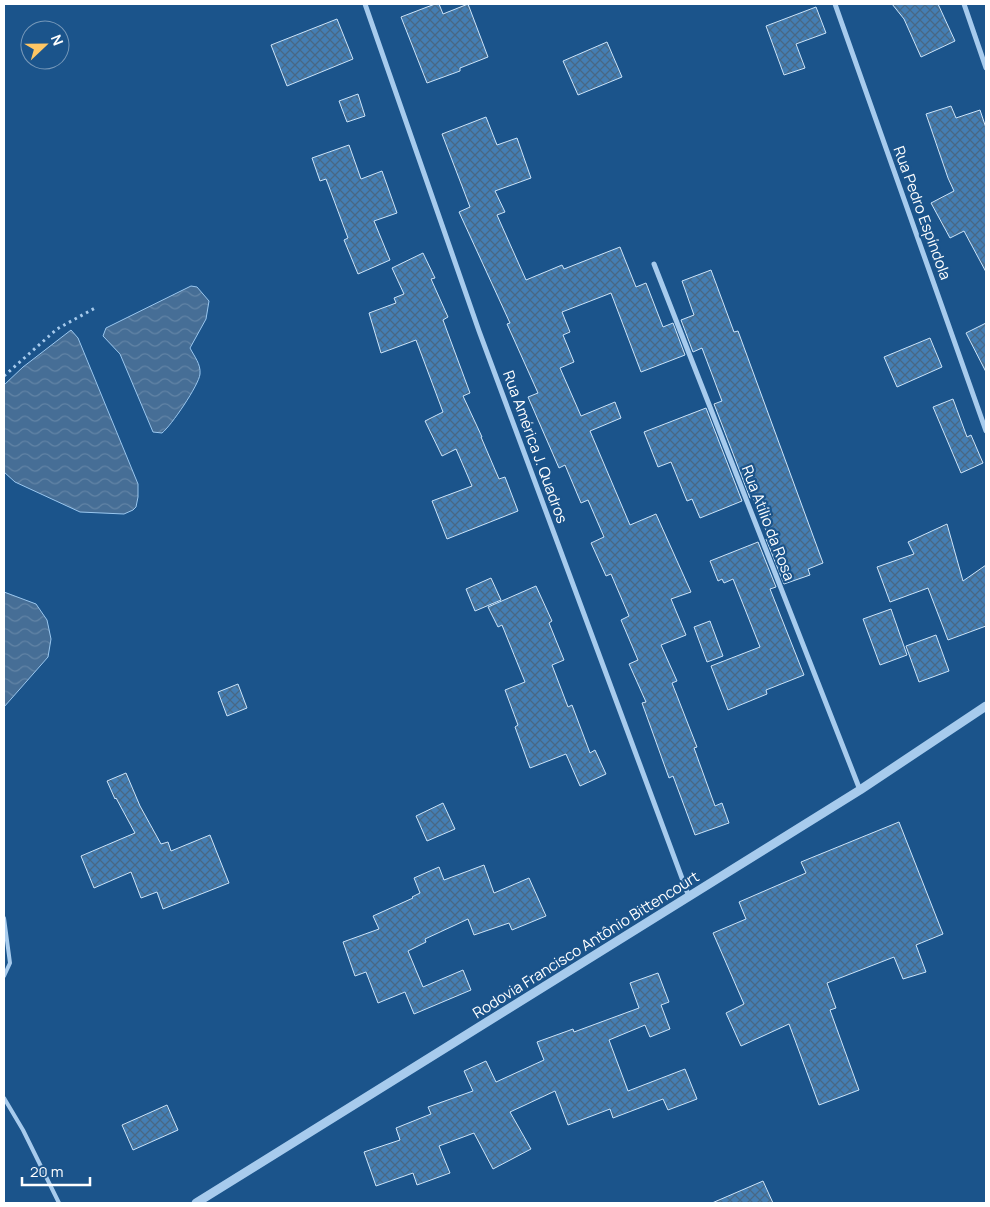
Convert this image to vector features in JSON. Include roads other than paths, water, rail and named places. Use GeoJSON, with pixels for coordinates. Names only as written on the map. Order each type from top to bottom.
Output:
{"type":"FeatureCollection","features":[{"type":"Feature","properties":{"kind":"street","name":"Rua América J. Quadros"},"geometry":{"type":"LineString","coordinates":[[365,4],[482,340],[689,897]]}},
{"type":"Feature","properties":{"kind":"street","name":"Rua Pedro Espíndola"},"geometry":{"type":"LineString","coordinates":[[835,4],[986,431]]}},
{"type":"Feature","properties":{"kind":"street"},"geometry":{"type":"LineString","coordinates":[[964,4],[986,68]]}},
{"type":"Feature","properties":{"kind":"street","name":"Rua Atílio da Rosa"},"geometry":{"type":"LineString","coordinates":[[654,264],[860,790]]}},
{"type":"Feature","properties":{"kind":"street","name":"Rodovia Francisco Antônio Bittencourt"},"geometry":{"type":"LineString","coordinates":[[196,1203],[860,790],[986,706]]}},
{"type":"Feature","properties":{"kind":"lane"},"geometry":{"type":"LineString","coordinates":[[4,918],[10,963],[4,976]]}},
{"type":"Feature","properties":{"kind":"lane"},"geometry":{"type":"LineString","coordinates":[[4,1098],[23,1130],[59,1203]]}},
{"type":"Feature","properties":{"kind":"water"},"geometry":{"type":"Polygon","coordinates":[[[191,286],[197,287],[209,301],[206,319],[190,348],[198,363],[200,374],[190,396],[172,422],[162,433],[153,432],[120,354],[103,336],[106,328],[191,286]]]}},
{"type":"Feature","properties":{"kind":"water"},"geometry":{"type":"Polygon","coordinates":[[[71,330],[78,338],[138,484],[136,507],[124,514],[80,512],[15,482],[4,472],[4,385],[23,367],[71,330]]]}},
{"type":"Feature","properties":{"kind":"water"},"geometry":{"type":"Polygon","coordinates":[[[4,592],[36,604],[47,620],[51,639],[48,657],[4,707],[4,592]]]}}]}
